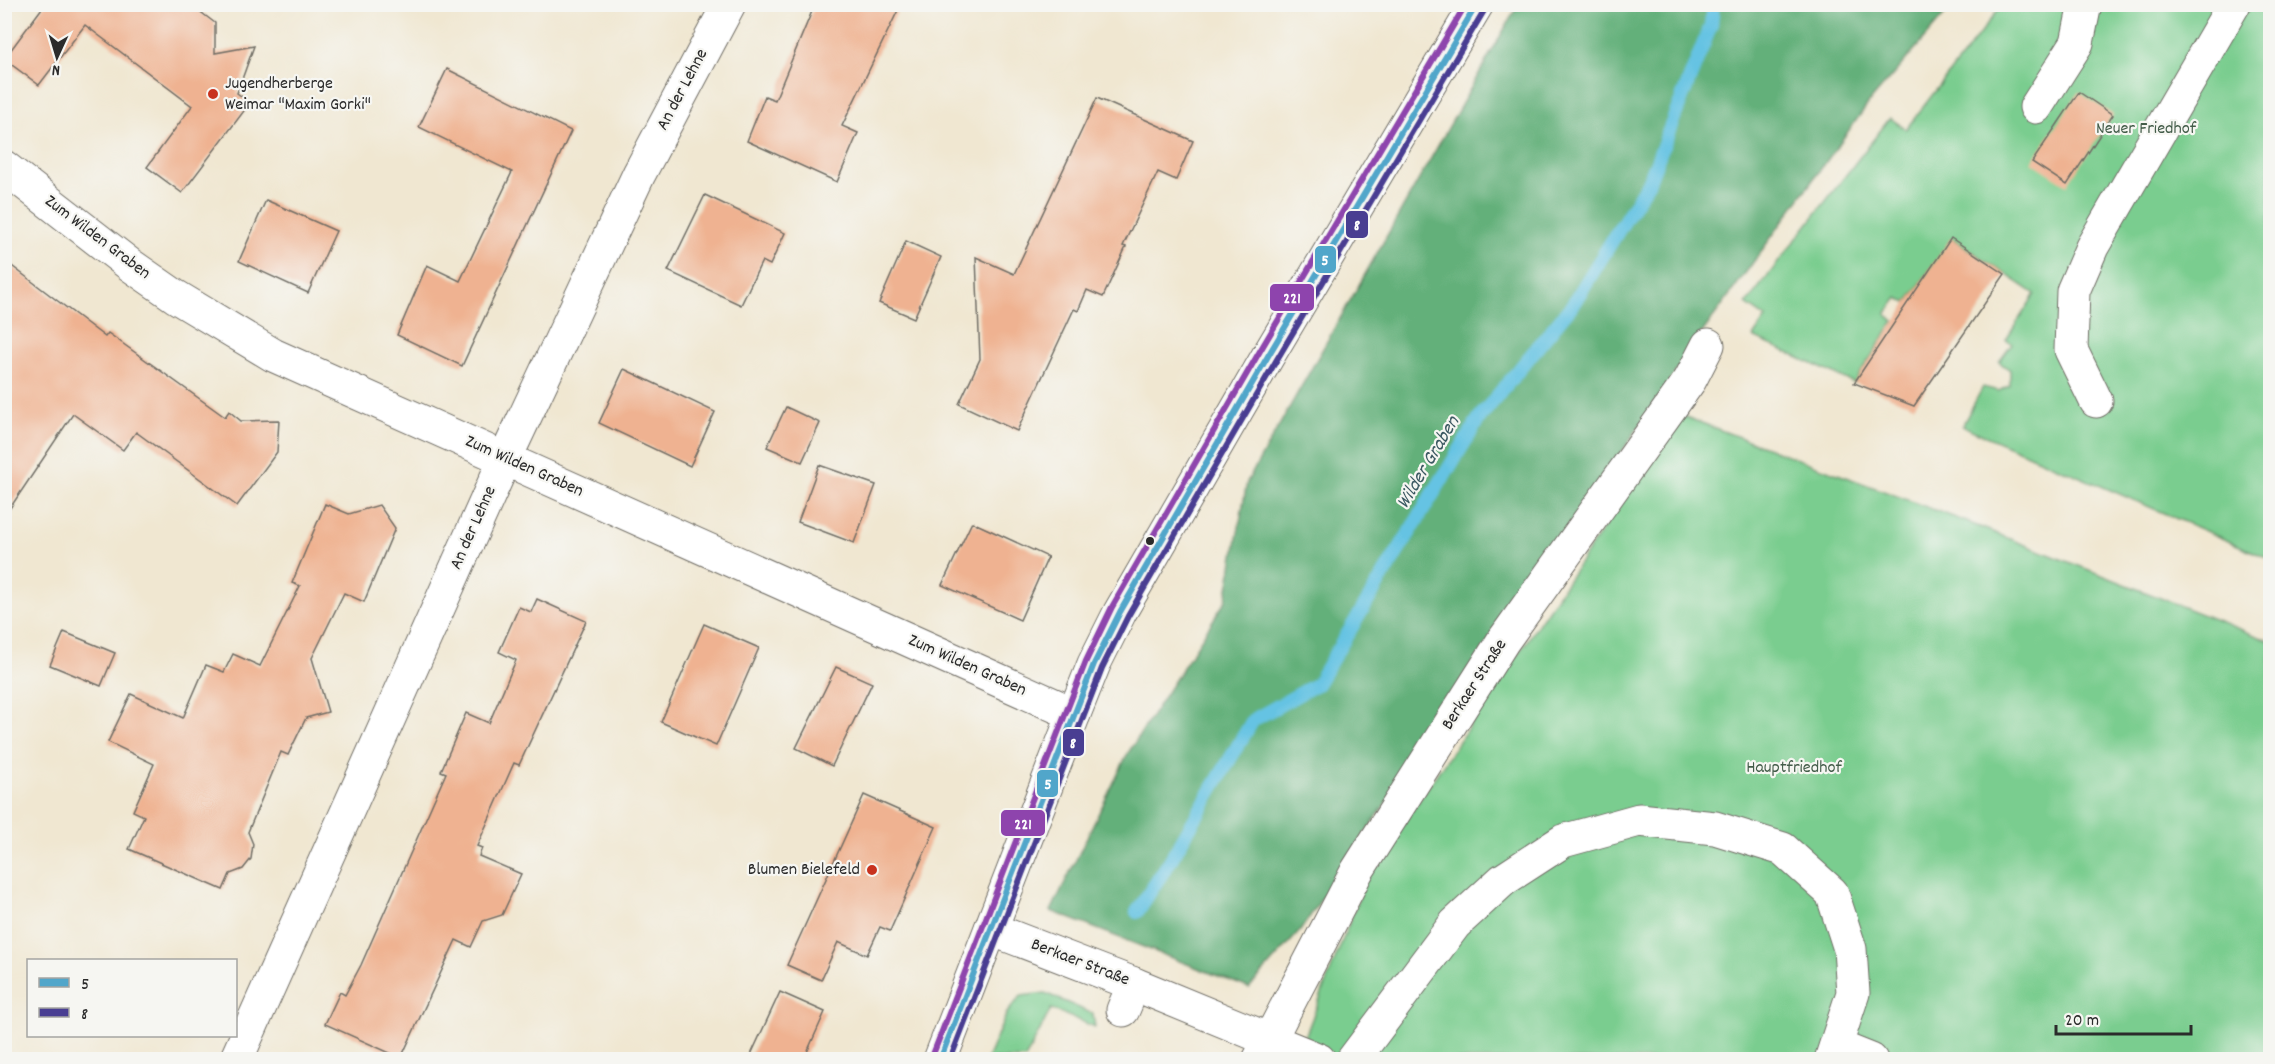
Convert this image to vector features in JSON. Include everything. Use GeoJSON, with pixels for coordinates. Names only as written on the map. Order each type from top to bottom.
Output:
{"type":"FeatureCollection","features":[{"type":"Feature","properties":{"kind":"street","name":"An der Lehne"},"geometry":{"type":"LineString","coordinates":[[236,1059],[505,459],[639,174],[729,4]]}},
{"type":"Feature","properties":{"kind":"street"},"geometry":{"type":"LineString","coordinates":[[940,1059],[1094,664],[1126,602],[1268,356],[1477,4]]}},
{"type":"Feature","properties":{"kind":"street"},"geometry":{"type":"LineString","coordinates":[[2036,107],[2077,43],[2085,4]]}},
{"type":"Feature","properties":{"kind":"street"},"geometry":{"type":"LineString","coordinates":[[2096,400],[2071,350],[2073,291],[2092,247],[2234,4]]}},
{"type":"Feature","properties":{"kind":"street","name":"Zum Wilden Graben"},"geometry":{"type":"LineString","coordinates":[[4,167],[129,264],[175,296],[273,355],[1074,714]]}},
{"type":"Feature","properties":{"kind":"street","name":"Berkaer Straße"},"geometry":{"type":"LineString","coordinates":[[1263,1050],[1357,871],[1503,641],[1689,380],[1708,345]]}},
{"type":"Feature","properties":{"kind":"street"},"geometry":{"type":"LineString","coordinates":[[1353,1059],[1455,924],[1503,880],[1563,842],[1639,820],[1715,828],[1783,849],[1832,893],[1850,949],[1853,993],[1834,1053],[1871,1059]]}},
{"type":"Feature","properties":{"kind":"street","name":"Berkaer Straße"},"geometry":{"type":"LineString","coordinates":[[991,929],[1128,997],[1263,1050],[1319,1059]]}},
{"type":"Feature","properties":{"kind":"green space"},"geometry":{"type":"Polygon","coordinates":[[[1518,5],[1953,5],[1868,104],[1699,337],[1300,931],[1249,988],[1051,911],[1128,753],[1226,600],[1247,482],[1518,5]]]}},
{"type":"Feature","properties":{"kind":"green space","name":"Neuer Friedhof"},"geometry":{"type":"Polygon","coordinates":[[[2002,5],[2270,5],[2270,559],[1962,426],[1983,387],[1999,391],[2010,385],[2010,370],[1999,362],[2012,344],[2006,340],[2035,294],[1952,238],[1907,303],[1898,298],[1886,314],[1894,321],[1854,383],[1753,337],[1766,318],[1746,304],[1890,118],[1906,129],[2002,5]]]}},
{"type":"Feature","properties":{"kind":"green space","name":"Hauptfriedhof"},"geometry":{"type":"Polygon","coordinates":[[[1680,415],[1972,524],[2270,641],[2270,1059],[1296,1060],[1367,877],[1680,415]]]}},
{"type":"Feature","properties":{"kind":"green space"},"geometry":{"type":"Polygon","coordinates":[[[1045,993],[1093,1014],[1095,1027],[1051,1009],[1025,1059],[987,1059],[1007,1013],[1021,996],[1045,993]]]}},
{"type":"Feature","properties":{"kind":"building","name":"Jugendherberge Weimar \"Maxim Gorki\""},"geometry":{"type":"Polygon","coordinates":[[[45,4],[190,4],[215,23],[215,53],[254,46],[237,93],[250,103],[182,193],[147,167],[192,106],[85,25],[39,85],[4,59],[45,4]]]}},
{"type":"Feature","properties":{"kind":"building"},"geometry":{"type":"Polygon","coordinates":[[[815,4],[901,4],[842,126],[858,133],[837,182],[747,141],[765,96],[775,100],[815,4]]]}},
{"type":"Feature","properties":{"kind":"building"},"geometry":{"type":"Polygon","coordinates":[[[447,69],[571,131],[462,366],[397,335],[427,265],[460,281],[512,172],[419,127],[447,69]]]}},
{"type":"Feature","properties":{"kind":"building"},"geometry":{"type":"Polygon","coordinates":[[[2079,92],[2113,115],[2067,185],[2032,162],[2079,92]]]}},
{"type":"Feature","properties":{"kind":"building"},"geometry":{"type":"Polygon","coordinates":[[[1097,98],[1193,141],[1176,180],[1158,172],[1123,246],[1126,247],[1103,297],[1087,290],[1078,311],[1074,309],[1017,431],[959,404],[980,359],[976,257],[1014,274],[1097,98]]]}},
{"type":"Feature","properties":{"kind":"building"},"geometry":{"type":"Polygon","coordinates":[[[705,195],[785,233],[770,265],[762,261],[741,305],[668,271],[705,195]]]}},
{"type":"Feature","properties":{"kind":"building"},"geometry":{"type":"Polygon","coordinates":[[[266,200],[336,231],[308,293],[239,261],[266,200]]]}},
{"type":"Feature","properties":{"kind":"building"},"geometry":{"type":"Polygon","coordinates":[[[1951,238],[2005,274],[1914,406],[1854,383],[1951,238]]]}},
{"type":"Feature","properties":{"kind":"building"},"geometry":{"type":"Polygon","coordinates":[[[906,241],[941,257],[914,318],[879,303],[906,241]]]}},
{"type":"Feature","properties":{"kind":"building"},"geometry":{"type":"Polygon","coordinates":[[[4,260],[105,337],[108,333],[225,417],[229,411],[241,421],[279,420],[277,452],[237,506],[136,432],[123,450],[73,414],[4,517],[4,260]]]}},
{"type":"Feature","properties":{"kind":"building"},"geometry":{"type":"Polygon","coordinates":[[[624,369],[715,412],[690,466],[599,423],[624,369]]]}},
{"type":"Feature","properties":{"kind":"building"},"geometry":{"type":"Polygon","coordinates":[[[786,407],[820,423],[802,462],[767,447],[786,407]]]}},
{"type":"Feature","properties":{"kind":"building"},"geometry":{"type":"Polygon","coordinates":[[[819,465],[876,485],[854,543],[798,522],[819,465]]]}},
{"type":"Feature","properties":{"kind":"building"},"geometry":{"type":"Polygon","coordinates":[[[325,504],[349,514],[379,505],[395,528],[364,602],[344,593],[312,658],[328,712],[306,718],[288,755],[281,752],[248,832],[253,844],[251,859],[243,869],[230,874],[223,890],[129,849],[144,816],[133,811],[154,764],[108,742],[131,694],[183,718],[206,665],[224,672],[233,654],[260,666],[300,586],[292,583],[325,504]]]}},
{"type":"Feature","properties":{"kind":"building"},"geometry":{"type":"Polygon","coordinates":[[[972,522],[1048,557],[1020,620],[942,585],[972,522]]]}},
{"type":"Feature","properties":{"kind":"building"},"geometry":{"type":"Polygon","coordinates":[[[537,599],[586,621],[519,765],[514,763],[477,846],[482,848],[479,856],[521,874],[502,915],[483,921],[471,947],[456,940],[401,1058],[325,1024],[340,992],[345,995],[361,965],[446,773],[441,771],[466,713],[489,723],[516,660],[499,652],[519,607],[531,612],[537,599]]]}},
{"type":"Feature","properties":{"kind":"building"},"geometry":{"type":"Polygon","coordinates":[[[704,624],[759,648],[716,746],[661,722],[704,624]]]}},
{"type":"Feature","properties":{"kind":"building"},"geometry":{"type":"Polygon","coordinates":[[[64,632],[115,653],[101,686],[50,665],[64,632]]]}},
{"type":"Feature","properties":{"kind":"building"},"geometry":{"type":"Polygon","coordinates":[[[836,667],[872,683],[832,766],[796,748],[836,667]]]}},
{"type":"Feature","properties":{"kind":"building"},"geometry":{"type":"Polygon","coordinates":[[[864,795],[936,827],[890,931],[880,927],[867,955],[838,942],[821,980],[787,965],[864,795]]]}},
{"type":"Feature","properties":{"kind":"building"},"geometry":{"type":"Polygon","coordinates":[[[780,992],[825,1012],[804,1059],[749,1059],[780,992]]]}},
{"type":"Feature","properties":{"kind":"waterway","name":"Wilder Graben"},"geometry":{"type":"LineString","coordinates":[[1137,912],[1170,861],[1253,720],[1317,684],[1480,417],[1573,304],[1649,181],[1711,25],[1713,4]]}},
{"type":"Feature","properties":{"kind":"transit line","name":"221"},"geometry":{"type":"LineString","coordinates":[[932,1057],[1086,661],[1112,607],[1260,351],[1466,4]]}},
{"type":"Feature","properties":{"kind":"transit line","name":"5"},"geometry":{"type":"LineString","coordinates":[[940,1060],[1094,664],[1120,612],[1268,356],[1477,4]]}},
{"type":"Feature","properties":{"kind":"transit line","name":"8"},"geometry":{"type":"LineString","coordinates":[[950,1060],[1102,668],[1128,616],[1485,9]]}},
{"type":"Feature","properties":{"kind":"place","name":"Jugendherberge Weimar \"Maxim Gorki\""},"geometry":{"type":"Point","coordinates":[213,94]}},
{"type":"Feature","properties":{"kind":"place","name":"Blumen Bielefeld"},"geometry":{"type":"Point","coordinates":[872,870]}}]}
